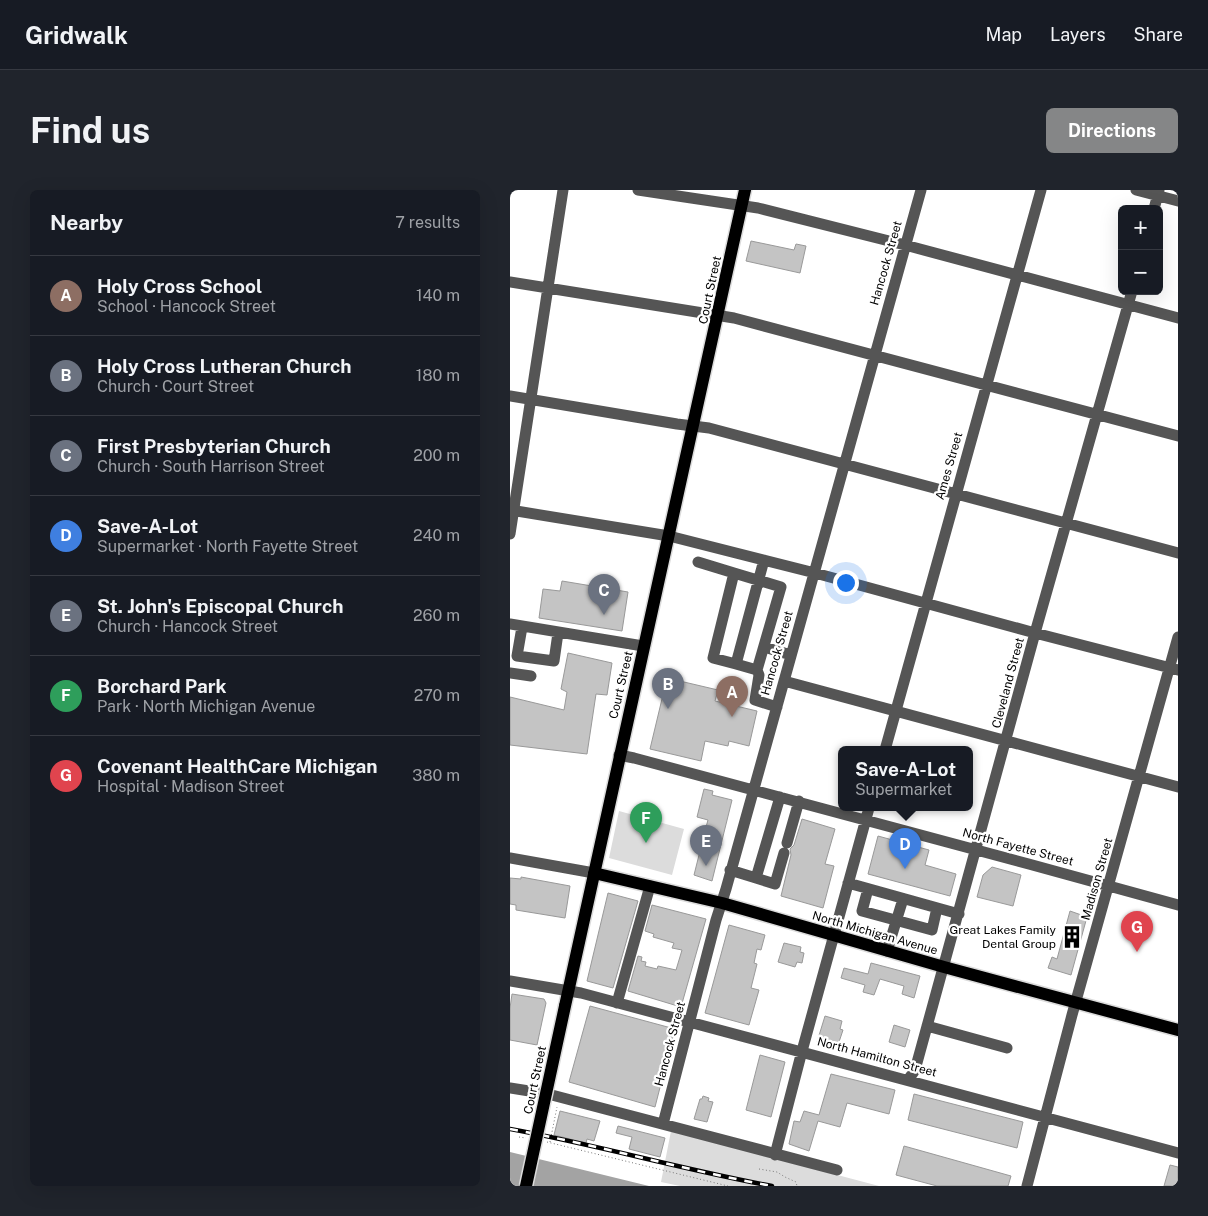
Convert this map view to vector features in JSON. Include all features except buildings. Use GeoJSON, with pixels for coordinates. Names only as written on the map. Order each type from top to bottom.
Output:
{"type":"FeatureCollection","features":[{"type":"Feature","properties":{"kind":"main road","name":"Court Street"},"geometry":{"type":"LineString","coordinates":[[526,1186],[619,755],[746,190]]}},
{"type":"Feature","properties":{"kind":"main road","name":"North Michigan Avenue"},"geometry":{"type":"LineString","coordinates":[[594,873],[722,904],[944,967],[1178,1030]]}},
{"type":"Feature","properties":{"kind":"street"},"geometry":{"type":"LineString","coordinates":[[510,534],[512,511],[549,288],[563,190]]}},
{"type":"Feature","properties":{"kind":"street"},"geometry":{"type":"LineString","coordinates":[[638,190],[758,208],[1178,318]]}},
{"type":"Feature","properties":{"kind":"street","name":"Hancock Street"},"geometry":{"type":"LineString","coordinates":[[662,1124],[730,870],[921,190]]}},
{"type":"Feature","properties":{"kind":"street","name":"Ames Street"},"geometry":{"type":"LineString","coordinates":[[886,746],[1041,190]]}},
{"type":"Feature","properties":{"kind":"street"},"geometry":{"type":"LineString","coordinates":[[1136,190],[1158,193],[1178,201]]}},
{"type":"Feature","properties":{"kind":"street"},"geometry":{"type":"LineString","coordinates":[[510,282],[734,318],[1178,436]]}},
{"type":"Feature","properties":{"kind":"street","name":"Cleveland Street"},"geometry":{"type":"LineString","coordinates":[[908,1080],[915,1070],[1035,633],[1131,295]]}},
{"type":"Feature","properties":{"kind":"street"},"geometry":{"type":"LineString","coordinates":[[510,396],[693,427],[709,428],[1178,553]]}},
{"type":"Feature","properties":{"kind":"street"},"geometry":{"type":"LineString","coordinates":[[512,511],[668,536],[926,602],[1174,669]]}},
{"type":"Feature","properties":{"kind":"street"},"geometry":{"type":"LineString","coordinates":[[736,664],[764,560]]}},
{"type":"Feature","properties":{"kind":"street"},"geometry":{"type":"LineString","coordinates":[[698,562],[781,587],[757,670]]}},
{"type":"Feature","properties":{"kind":"street"},"geometry":{"type":"LineString","coordinates":[[734,573],[713,658],[757,670],[760,675],[755,700],[776,707]]}},
{"type":"Feature","properties":{"kind":"street"},"geometry":{"type":"LineString","coordinates":[[510,624],[644,646]]}},
{"type":"Feature","properties":{"kind":"street"},"geometry":{"type":"LineString","coordinates":[[522,627],[517,656],[554,661],[558,633]]}},
{"type":"Feature","properties":{"kind":"street","name":"Madison Street"},"geometry":{"type":"LineString","coordinates":[[1028,1186],[1044,1117],[1076,1001],[1140,777],[1174,669],[1178,638]]}},
{"type":"Feature","properties":{"kind":"street"},"geometry":{"type":"LineString","coordinates":[[764,647],[791,655]]}},
{"type":"Feature","properties":{"kind":"street"},"geometry":{"type":"LineString","coordinates":[[510,674],[531,676]]}},
{"type":"Feature","properties":{"kind":"street"},"geometry":{"type":"LineString","coordinates":[[784,681],[1178,787]]}},
{"type":"Feature","properties":{"kind":"street","name":"North Fayette Street"},"geometry":{"type":"LineString","coordinates":[[619,755],[754,789],[976,851],[1178,904]]}},
{"type":"Feature","properties":{"kind":"street"},"geometry":{"type":"LineString","coordinates":[[756,878],[780,797]]}},
{"type":"Feature","properties":{"kind":"street"},"geometry":{"type":"LineString","coordinates":[[730,870],[776,884],[799,801]]}},
{"type":"Feature","properties":{"kind":"street"},"geometry":{"type":"LineString","coordinates":[[776,1155],[802,1051],[868,811]]}},
{"type":"Feature","properties":{"kind":"street"},"geometry":{"type":"LineString","coordinates":[[510,858],[594,873]]}},
{"type":"Feature","properties":{"kind":"street"},"geometry":{"type":"LineString","coordinates":[[848,883],[959,914]]}},
{"type":"Feature","properties":{"kind":"street"},"geometry":{"type":"LineString","coordinates":[[618,1003],[650,886]]}},
{"type":"Feature","properties":{"kind":"street"},"geometry":{"type":"LineString","coordinates":[[868,889],[862,911],[896,921],[932,930],[938,908]]}},
{"type":"Feature","properties":{"kind":"street"},"geometry":{"type":"LineString","coordinates":[[887,951],[903,899]]}},
{"type":"Feature","properties":{"kind":"street","name":"North Hamilton Street"},"geometry":{"type":"LineString","coordinates":[[510,980],[568,990],[1178,1153]]}},
{"type":"Feature","properties":{"kind":"street"},"geometry":{"type":"LineString","coordinates":[[927,1026],[1007,1048]]}},
{"type":"Feature","properties":{"kind":"street"},"geometry":{"type":"LineString","coordinates":[[510,1088],[548,1094],[837,1170]]}},
{"type":"Feature","properties":{"kind":"path"},"geometry":{"type":"LineString","coordinates":[[550,1143],[557,1106]]}},
{"type":"Feature","properties":{"kind":"path"},"geometry":{"type":"LineString","coordinates":[[519,1137],[527,1138]]}},
{"type":"Feature","properties":{"kind":"path"},"geometry":{"type":"LineString","coordinates":[[542,1141],[728,1186]]}},
{"type":"Feature","properties":{"kind":"path"},"geometry":{"type":"LineString","coordinates":[[760,1169],[777,1172],[796,1182],[797,1186]]}},
{"type":"Feature","properties":{"kind":"shaded area"},"geometry":{"type":"Polygon","coordinates":[[[619,811],[684,829],[672,875],[609,858],[619,811]]]}},
{"type":"Feature","properties":{"kind":"shaded area"},"geometry":{"type":"Polygon","coordinates":[[[671,1131],[879,1186],[680,1186],[661,1182],[671,1131]]]}},
{"type":"Feature","properties":{"kind":"shaded area"},"geometry":{"type":"Polygon","coordinates":[[[510,1152],[649,1186],[510,1186],[510,1152]]]}},
{"type":"Feature","properties":{"kind":"railway"},"geometry":{"type":"LineString","coordinates":[[510,1129],[772,1186]]}},
{"type":"Feature","properties":{"kind":"place","name":"First Presbyterian Church"},"geometry":{"type":"Point","coordinates":[604,615]}},
{"type":"Feature","properties":{"kind":"place","name":"Holy Cross Lutheran Church"},"geometry":{"type":"Point","coordinates":[668,709]}},
{"type":"Feature","properties":{"kind":"place","name":"Holy Cross School"},"geometry":{"type":"Point","coordinates":[732,717]}},
{"type":"Feature","properties":{"kind":"place","name":"Borchard Park"},"geometry":{"type":"Point","coordinates":[646,843]}},
{"type":"Feature","properties":{"kind":"place","name":"St. John's Episcopal Church"},"geometry":{"type":"Point","coordinates":[706,866]}},
{"type":"Feature","properties":{"kind":"place","name":"Save-A-Lot"},"geometry":{"type":"Point","coordinates":[905,869]}},
{"type":"Feature","properties":{"kind":"place","name":"Great Lakes Family Dental Group"},"geometry":{"type":"Point","coordinates":[1072,937]}},
{"type":"Feature","properties":{"kind":"place","name":"Covenant HealthCare Michigan"},"geometry":{"type":"Point","coordinates":[1137,952]}}]}
